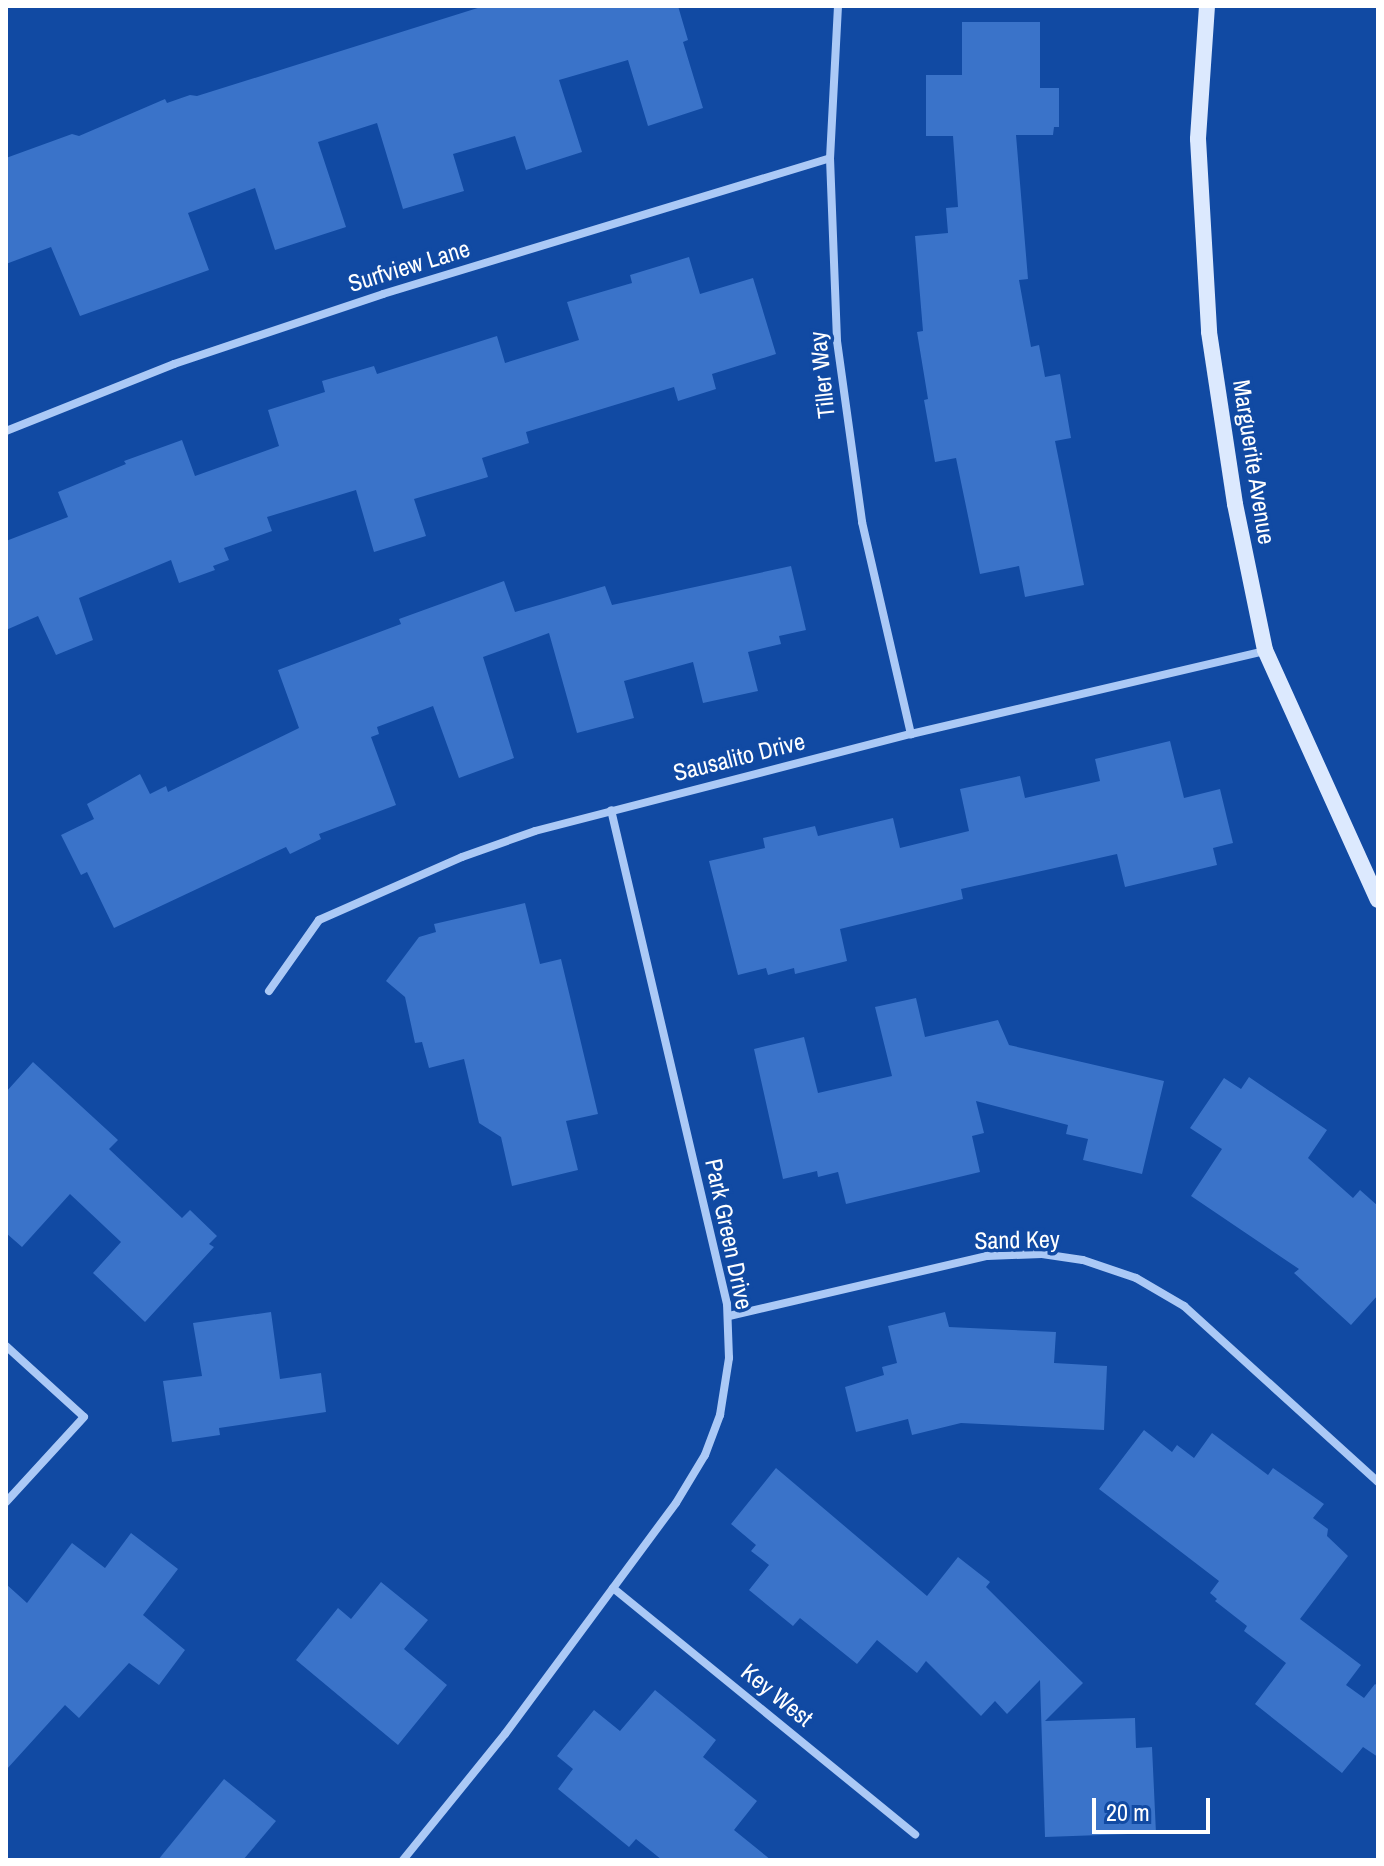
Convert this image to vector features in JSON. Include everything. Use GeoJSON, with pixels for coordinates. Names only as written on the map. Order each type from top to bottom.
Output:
{"type":"FeatureCollection","features":[{"type":"Feature","properties":{"kind":"street","name":"Tiller Way"},"geometry":{"type":"LineString","coordinates":[[838,6],[830,158],[833,288],[848,432],[862,522],[911,734]]}},
{"type":"Feature","properties":{"kind":"street","name":"Marguerite Avenue"},"geometry":{"type":"LineString","coordinates":[[1207,6],[1198,139],[1209,332],[1235,504],[1265,650],[1378,900]]}},
{"type":"Feature","properties":{"kind":"street","name":"Surfview Lane"},"geometry":{"type":"LineString","coordinates":[[6,431],[174,364],[383,294],[830,158]]}},
{"type":"Feature","properties":{"kind":"street","name":"Sausalito Drive"},"geometry":{"type":"LineString","coordinates":[[269,991],[319,920],[462,857],[611,810],[911,734],[1265,650]]}},
{"type":"Feature","properties":{"kind":"street","name":"Park Green Drive"},"geometry":{"type":"LineString","coordinates":[[403,1860],[505,1734],[676,1503],[705,1455],[720,1415],[729,1358],[729,1316],[611,810]]}},
{"type":"Feature","properties":{"kind":"street","name":"Sand Key"},"geometry":{"type":"LineString","coordinates":[[729,1316],[987,1256],[1042,1254],[1083,1260],[1136,1278],[1184,1306],[1378,1482]]}},
{"type":"Feature","properties":{"kind":"street"},"geometry":{"type":"LineString","coordinates":[[6,1346],[84,1417],[6,1502]]}},
{"type":"Feature","properties":{"kind":"street","name":"Key West"},"geometry":{"type":"LineString","coordinates":[[613,1588],[915,1834]]}},
{"type":"Feature","properties":{"kind":"building"},"geometry":{"type":"Polygon","coordinates":[[[484,6],[678,6],[688,40],[683,42],[703,108],[648,126],[628,60],[559,80],[582,152],[526,170],[515,136],[453,154],[464,191],[403,209],[377,123],[318,142],[346,227],[275,250],[255,188],[188,213],[209,270],[80,316],[51,247],[6,264],[6,158],[72,134],[79,136],[165,99],[167,103],[190,95],[197,96],[484,6]]]}},
{"type":"Feature","properties":{"kind":"building"},"geometry":{"type":"Polygon","coordinates":[[[962,22],[1040,22],[1040,88],[1059,88],[1059,127],[1054,127],[1053,135],[1016,135],[1028,279],[1019,280],[1031,347],[1039,345],[1045,377],[1060,374],[1071,438],[1055,441],[1084,585],[1025,597],[1019,566],[980,574],[956,458],[935,462],[924,400],[928,399],[917,332],[923,331],[915,236],[948,233],[946,208],[958,207],[953,136],[926,136],[926,75],[962,75],[962,22]]]}},
{"type":"Feature","properties":{"kind":"building"},"geometry":{"type":"Polygon","coordinates":[[[689,257],[700,294],[753,278],[776,354],[712,374],[716,389],[678,401],[674,387],[526,432],[529,443],[482,458],[488,477],[414,499],[426,536],[374,552],[356,490],[267,517],[272,531],[224,548],[229,560],[213,566],[215,570],[179,583],[171,560],[79,598],[93,640],[56,655],[38,616],[6,630],[6,541],[68,517],[58,492],[126,464],[124,461],[182,440],[195,476],[279,446],[268,410],[325,392],[322,381],[374,366],[377,374],[497,336],[505,363],[579,340],[567,302],[632,283],[630,275],[689,257]]]}},
{"type":"Feature","properties":{"kind":"building"},"geometry":{"type":"Polygon","coordinates":[[[791,566],[806,630],[779,636],[781,644],[748,652],[758,691],[703,703],[693,662],[624,681],[634,718],[577,733],[549,633],[483,657],[514,758],[459,778],[433,706],[377,727],[379,734],[371,737],[396,805],[319,834],[321,839],[290,854],[286,847],[114,928],[87,872],[81,875],[61,835],[94,819],[87,804],[140,774],[150,794],[166,786],[168,792],[299,728],[278,670],[401,624],[399,619],[504,581],[515,612],[605,586],[612,605],[791,566]]]}},
{"type":"Feature","properties":{"kind":"building"},"geometry":{"type":"Polygon","coordinates":[[[1170,741],[1184,798],[1220,789],[1233,843],[1213,848],[1217,865],[1125,887],[1117,854],[961,889],[963,899],[840,929],[847,961],[795,974],[794,968],[768,975],[766,968],[738,975],[709,861],[765,848],[763,838],[815,826],[818,836],[893,818],[900,848],[969,831],[960,789],[1020,776],[1025,798],[1100,781],[1095,759],[1170,741]]]}},
{"type":"Feature","properties":{"kind":"building"},"geometry":{"type":"Polygon","coordinates":[[[525,903],[540,964],[561,959],[598,1114],[566,1121],[578,1170],[512,1186],[501,1137],[479,1123],[464,1059],[429,1068],[422,1042],[415,1043],[405,997],[386,981],[419,937],[436,932],[434,924],[525,903]]]}},
{"type":"Feature","properties":{"kind":"building"},"geometry":{"type":"Polygon","coordinates":[[[916,998],[925,1037],[998,1020],[1009,1045],[1164,1081],[1142,1174],[1083,1160],[1088,1139],[1066,1134],[1068,1125],[976,1101],[984,1133],[972,1136],[980,1172],[846,1204],[838,1172],[818,1177],[817,1171],[783,1179],[754,1049],[804,1037],[818,1093],[892,1076],[875,1007],[916,998]]]}},
{"type":"Feature","properties":{"kind":"building"},"geometry":{"type":"Polygon","coordinates":[[[33,1062],[118,1140],[109,1149],[182,1218],[190,1210],[217,1236],[209,1244],[214,1247],[145,1322],[93,1273],[121,1242],[70,1194],[22,1247],[6,1233],[6,1092],[33,1062]]]}},
{"type":"Feature","properties":{"kind":"building"},"geometry":{"type":"Polygon","coordinates":[[[1249,1077],[1327,1130],[1308,1158],[1353,1198],[1360,1190],[1378,1206],[1378,1295],[1351,1325],[1294,1273],[1299,1269],[1191,1196],[1222,1149],[1190,1128],[1224,1078],[1241,1089],[1249,1077]]]}},
{"type":"Feature","properties":{"kind":"building"},"geometry":{"type":"Polygon","coordinates":[[[271,1312],[280,1379],[321,1373],[326,1412],[219,1428],[220,1435],[172,1442],[163,1381],[202,1376],[193,1323],[271,1312]]]}},
{"type":"Feature","properties":{"kind":"building"},"geometry":{"type":"Polygon","coordinates":[[[945,1312],[949,1327],[1056,1332],[1054,1363],[1107,1366],[1104,1430],[961,1423],[912,1435],[908,1419],[856,1432],[845,1387],[884,1375],[882,1367],[897,1363],[888,1326],[945,1312]]]}},
{"type":"Feature","properties":{"kind":"building"},"geometry":{"type":"Polygon","coordinates":[[[1144,1430],[1172,1452],[1177,1445],[1194,1458],[1212,1433],[1268,1475],[1273,1468],[1324,1504],[1313,1518],[1328,1529],[1327,1536],[1348,1556],[1300,1619],[1361,1665],[1346,1685],[1364,1698],[1375,1684],[1378,1686],[1378,1757],[1363,1747],[1342,1773],[1255,1704],[1286,1663],[1244,1631],[1247,1626],[1215,1601],[1217,1599],[1210,1593],[1219,1581],[1099,1489],[1144,1430]]]}},
{"type":"Feature","properties":{"kind":"building"},"geometry":{"type":"Polygon","coordinates":[[[776,1468],[927,1596],[958,1557],[990,1582],[986,1587],[1083,1683],[1045,1721],[1135,1718],[1136,1748],[1152,1747],[1156,1833],[1045,1837],[1040,1680],[1007,1714],[995,1701],[981,1716],[926,1661],[917,1673],[877,1640],[857,1664],[800,1618],[793,1626],[749,1590],[769,1565],[751,1551],[756,1545],[731,1524],[776,1468]]]}},
{"type":"Feature","properties":{"kind":"building"},"geometry":{"type":"Polygon","coordinates":[[[131,1533],[178,1569],[143,1615],[185,1650],[159,1685],[129,1663],[79,1718],[65,1705],[6,1770],[6,1584],[27,1603],[72,1543],[105,1568],[131,1533]]]}},
{"type":"Feature","properties":{"kind":"building"},"geometry":{"type":"Polygon","coordinates":[[[381,1582],[428,1620],[404,1649],[447,1685],[398,1745],[296,1660],[338,1608],[351,1619],[381,1582]]]}},
{"type":"Feature","properties":{"kind":"building"},"geometry":{"type":"Polygon","coordinates":[[[655,1690],[716,1740],[703,1757],[757,1801],[734,1830],[771,1860],[662,1860],[636,1839],[629,1847],[558,1789],[573,1769],[557,1756],[594,1710],[620,1731],[655,1690]]]}},
{"type":"Feature","properties":{"kind":"building"},"geometry":{"type":"Polygon","coordinates":[[[224,1779],[276,1821],[243,1860],[158,1860],[224,1779]]]}}]}
